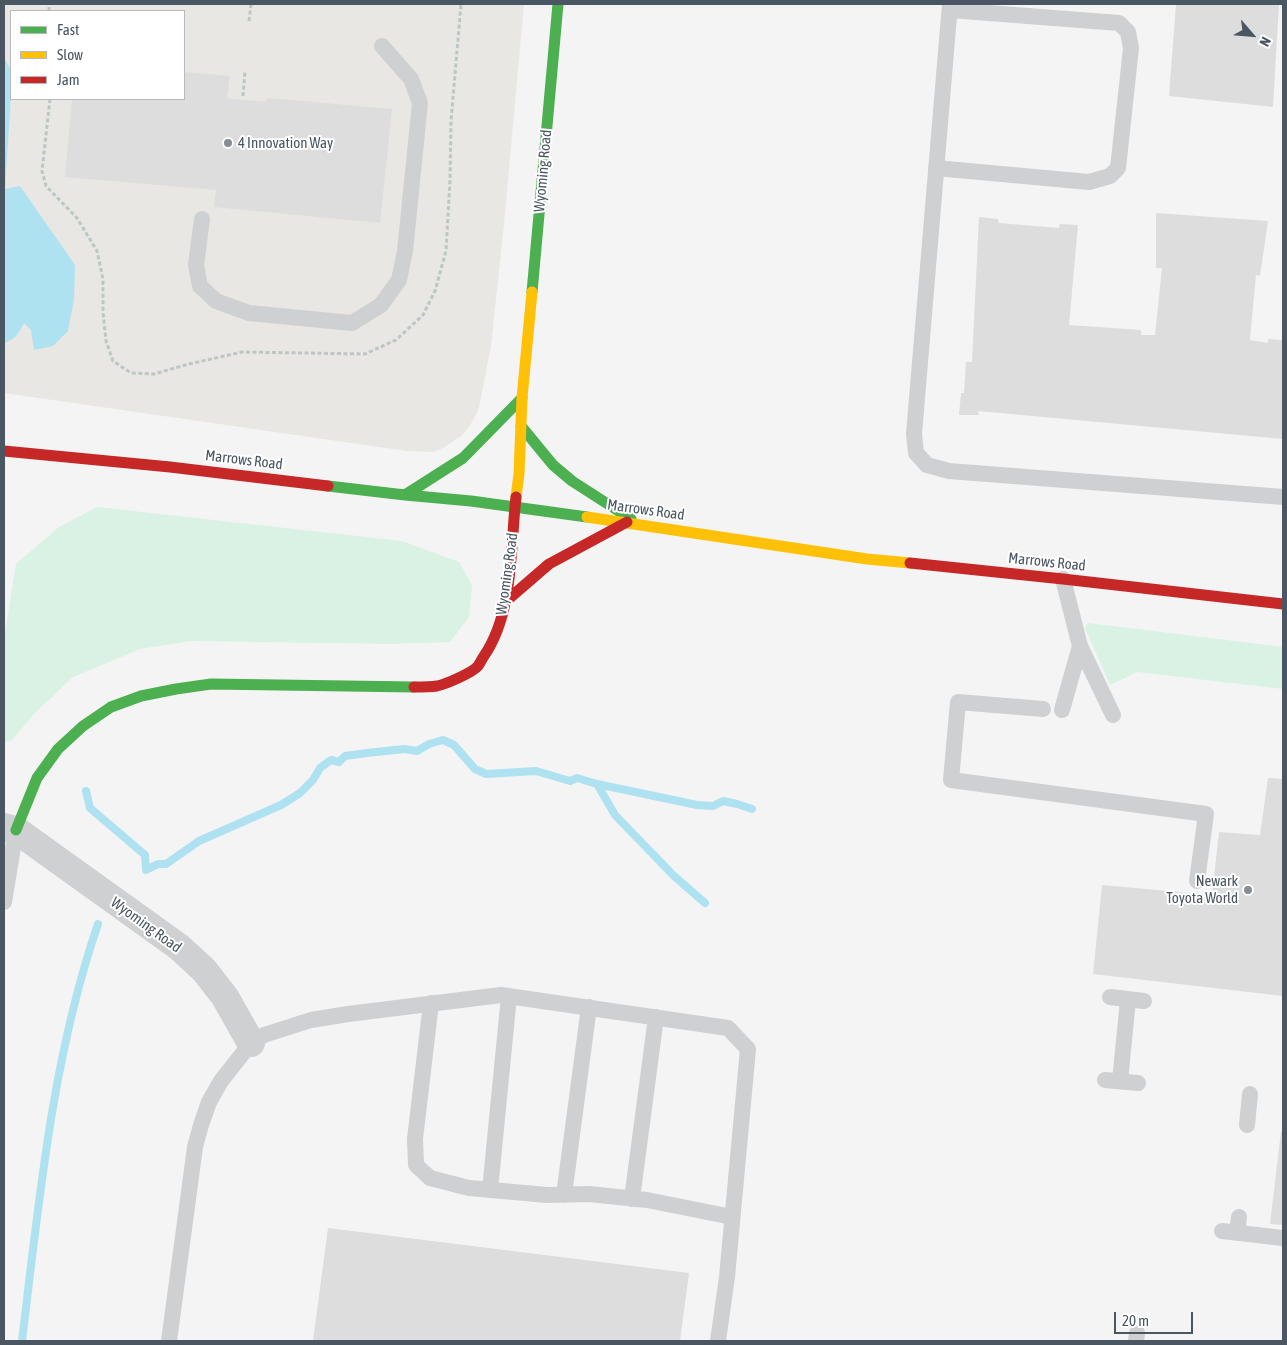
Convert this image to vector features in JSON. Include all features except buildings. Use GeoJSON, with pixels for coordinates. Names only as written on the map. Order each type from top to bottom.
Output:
{"type":"FeatureCollection","features":[{"type":"Feature","properties":{"kind":"street","name":"Wyoming Road"},"geometry":{"type":"LineString","coordinates":[[251,1043],[225,997],[204,970],[179,947],[10,829],[37,778],[58,749],[83,726],[111,708],[141,696],[211,684],[407,688],[436,686],[455,679],[476,667],[491,646],[500,624],[505,602],[513,542],[519,474],[522,398],[558,4]]}},
{"type":"Feature","properties":{"kind":"street"},"geometry":{"type":"LineString","coordinates":[[405,495],[463,458],[522,398]]}},
{"type":"Feature","properties":{"kind":"street"},"geometry":{"type":"LineString","coordinates":[[521,426],[552,465],[572,481],[639,524]]}},
{"type":"Feature","properties":{"kind":"street","name":"Marrows Road"},"geometry":{"type":"LineString","coordinates":[[4,451],[170,467],[515,507],[627,522],[867,559],[1062,578],[1283,604]]}},
{"type":"Feature","properties":{"kind":"street"},"geometry":{"type":"LineString","coordinates":[[505,602],[549,564],[627,522]]}},
{"type":"Feature","properties":{"kind":"lane"},"geometry":{"type":"LineString","coordinates":[[936,168],[1089,182],[1110,176],[1118,168],[1131,48],[1128,32],[1119,23],[950,7],[936,168],[914,434],[916,453],[927,465],[949,471],[1283,497]]}},
{"type":"Feature","properties":{"kind":"lane"},"geometry":{"type":"LineString","coordinates":[[202,219],[196,265],[200,286],[216,301],[249,313],[352,323],[381,305],[399,280],[405,251],[420,103],[410,79],[382,46]]}},
{"type":"Feature","properties":{"kind":"lane"},"geometry":{"type":"LineString","coordinates":[[1062,578],[1080,646],[1113,715]]}},
{"type":"Feature","properties":{"kind":"lane"},"geometry":{"type":"LineString","coordinates":[[1062,710],[1080,646]]}},
{"type":"Feature","properties":{"kind":"lane"},"geometry":{"type":"LineString","coordinates":[[1043,709],[958,702],[951,780],[1206,814],[1197,881]]}},
{"type":"Feature","properties":{"kind":"lane"},"geometry":{"type":"LineString","coordinates":[[4,902],[10,829]]}},
{"type":"Feature","properties":{"kind":"lane"},"geometry":{"type":"LineString","coordinates":[[169,1341],[195,1147],[201,1125],[209,1102],[221,1081],[251,1043],[264,1035],[310,1020],[502,994],[728,1028],[748,1049],[727,1277],[718,1341]]}},
{"type":"Feature","properties":{"kind":"lane"},"geometry":{"type":"LineString","coordinates":[[490,1190],[509,996]]}},
{"type":"Feature","properties":{"kind":"lane"},"geometry":{"type":"LineString","coordinates":[[1110,997],[1136,1001],[1113,1080],[1138,1083]]}},
{"type":"Feature","properties":{"kind":"lane"},"geometry":{"type":"LineString","coordinates":[[431,1003],[415,1140],[416,1165],[430,1178],[469,1188],[547,1195],[589,1194],[648,1200],[732,1216]]}},
{"type":"Feature","properties":{"kind":"lane"},"geometry":{"type":"LineString","coordinates":[[564,1195],[589,1007]]}},
{"type":"Feature","properties":{"kind":"lane"},"geometry":{"type":"LineString","coordinates":[[632,1198],[656,1017]]}},
{"type":"Feature","properties":{"kind":"lane"},"geometry":{"type":"LineString","coordinates":[[1247,1125],[1250,1094]]}},
{"type":"Feature","properties":{"kind":"lane"},"geometry":{"type":"LineString","coordinates":[[1233,1227],[1283,1238]]}},
{"type":"Feature","properties":{"kind":"path"},"geometry":{"type":"LineString","coordinates":[[249,21],[251,4]]}},
{"type":"Feature","properties":{"kind":"path"},"geometry":{"type":"LineString","coordinates":[[50,100],[42,172],[46,186],[77,218],[97,251],[103,279],[103,312],[106,341],[113,361],[130,373],[154,374],[242,352],[365,354],[396,340],[423,315],[435,291],[446,251],[451,121],[461,4]]}},
{"type":"Feature","properties":{"kind":"path"},"geometry":{"type":"LineString","coordinates":[[243,96],[245,70]]}},
{"type":"Feature","properties":{"kind":"shaded area"},"geometry":{"type":"Polygon","coordinates":[[[4,4],[524,4],[491,346],[480,403],[469,427],[461,436],[443,448],[433,452],[407,451],[4,393],[4,4]]]}},
{"type":"Feature","properties":{"kind":"green space"},"geometry":{"type":"Polygon","coordinates":[[[97,507],[402,541],[459,562],[472,585],[469,617],[450,642],[390,644],[191,641],[140,649],[73,677],[36,712],[11,741],[4,742],[4,639],[16,564],[59,527],[97,507]]]}},
{"type":"Feature","properties":{"kind":"green space"},"geometry":{"type":"Polygon","coordinates":[[[1088,623],[1283,647],[1283,689],[1137,672],[1110,685],[1085,628],[1088,623]]]}},
{"type":"Feature","properties":{"kind":"water"},"geometry":{"type":"Polygon","coordinates":[[[4,57],[10,69],[11,100],[5,189],[20,186],[75,265],[74,299],[68,331],[53,346],[34,350],[31,330],[24,323],[16,336],[4,343],[4,57]]]}},
{"type":"Feature","properties":{"kind":"waterway"},"geometry":{"type":"LineString","coordinates":[[86,791],[90,808],[145,855],[146,870],[158,864],[166,864],[199,841],[281,805],[300,793],[313,780],[320,768],[331,760],[339,762],[345,756],[404,749],[417,751],[429,744],[443,740],[454,745],[475,769],[486,774],[536,771],[570,781],[577,778],[697,805],[713,806],[723,801],[752,809]]}},
{"type":"Feature","properties":{"kind":"waterway"},"geometry":{"type":"LineString","coordinates":[[597,784],[615,815],[674,876],[705,903]]}},
{"type":"Feature","properties":{"kind":"waterway"},"geometry":{"type":"LineString","coordinates":[[22,1341],[41,1183],[58,1078],[82,975],[98,924]]}},
{"type":"Feature","properties":{"kind":"traffic: fast"},"geometry":{"type":"LineString","coordinates":[[532,292],[558,4]]}},
{"type":"Feature","properties":{"kind":"traffic: fast"},"geometry":{"type":"LineString","coordinates":[[405,495],[463,458],[522,398]]}},
{"type":"Feature","properties":{"kind":"traffic: fast"},"geometry":{"type":"LineString","coordinates":[[521,426],[553,465],[572,481],[631,519]]}},
{"type":"Feature","properties":{"kind":"traffic: fast"},"geometry":{"type":"LineString","coordinates":[[328,486],[471,501],[587,517]]}},
{"type":"Feature","properties":{"kind":"traffic: fast"},"geometry":{"type":"LineString","coordinates":[[16,830],[37,778],[58,749],[83,726],[111,707],[141,696],[211,684],[414,687]]}},
{"type":"Feature","properties":{"kind":"traffic: slow"},"geometry":{"type":"LineString","coordinates":[[516,497],[519,474],[522,398],[532,292]]}},
{"type":"Feature","properties":{"kind":"traffic: slow"},"geometry":{"type":"LineString","coordinates":[[587,517],[867,559],[910,563]]}},
{"type":"Feature","properties":{"kind":"traffic: jam"},"geometry":{"type":"LineString","coordinates":[[4,451],[170,467],[328,486]]}},
{"type":"Feature","properties":{"kind":"traffic: jam"},"geometry":{"type":"LineString","coordinates":[[414,687],[437,686],[470,672],[478,666],[494,639],[506,600],[516,497]]}},
{"type":"Feature","properties":{"kind":"traffic: jam"},"geometry":{"type":"LineString","coordinates":[[505,602],[549,564],[627,522]]}},
{"type":"Feature","properties":{"kind":"traffic: jam"},"geometry":{"type":"LineString","coordinates":[[910,563],[1283,604]]}},
{"type":"Feature","properties":{"kind":"place","name":"4 Innovation Way"},"geometry":{"type":"Point","coordinates":[228,143]}},
{"type":"Feature","properties":{"kind":"place","name":"Newark Toyota World"},"geometry":{"type":"Point","coordinates":[1248,890]}}]}
